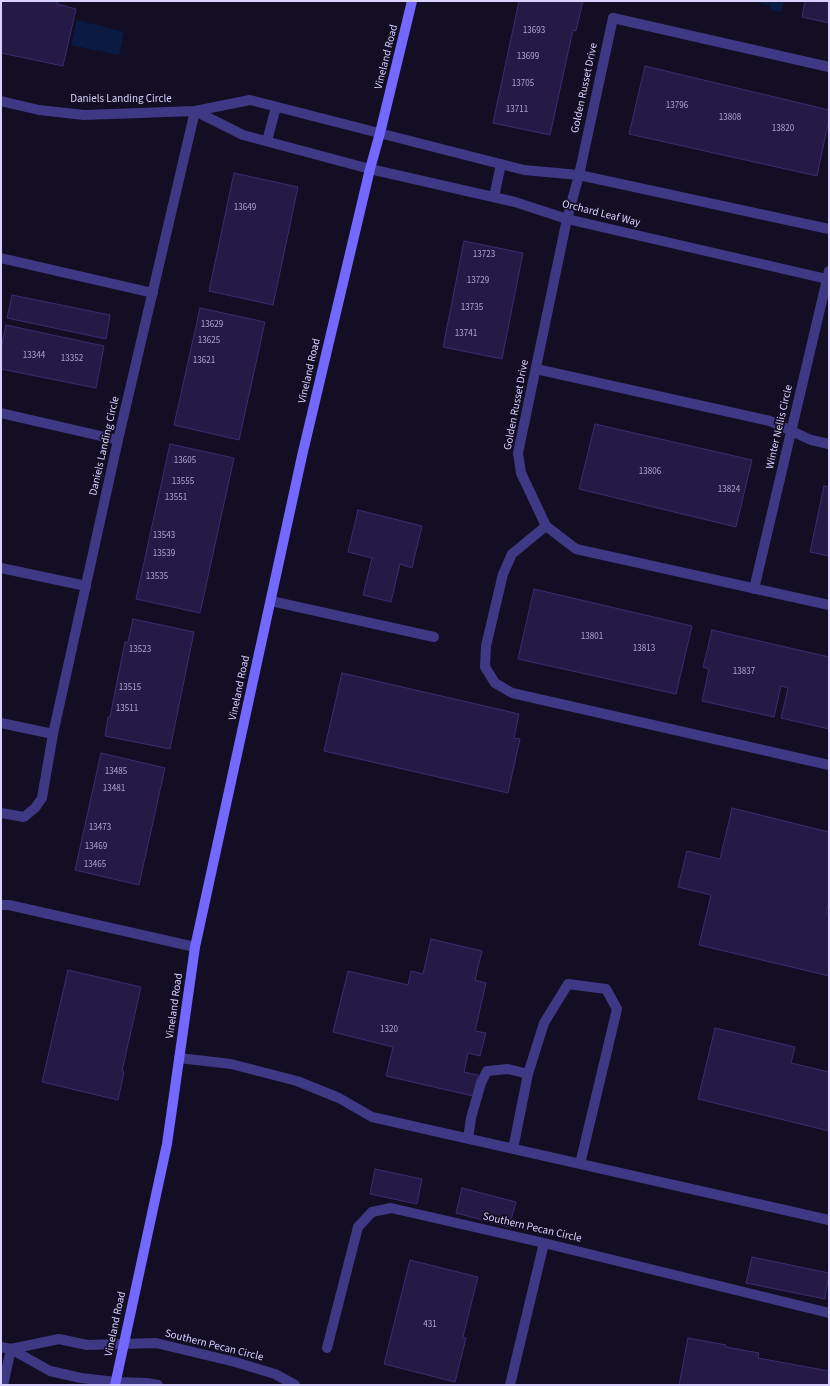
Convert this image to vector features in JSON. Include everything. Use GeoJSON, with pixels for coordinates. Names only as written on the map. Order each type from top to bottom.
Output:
{"type":"FeatureCollection","features":[{"type":"Feature","properties":{"kind":"main road","name":"Vineland Road"},"geometry":{"type":"LineString","coordinates":[[115,1383],[167,1144],[195,947],[302,456],[370,169],[412,1]]}},
{"type":"Feature","properties":{"kind":"street","name":"Golden Russet Drive"},"geometry":{"type":"LineString","coordinates":[[829,67],[613,18],[518,453],[521,473],[546,526],[576,549],[829,605]]}},
{"type":"Feature","properties":{"kind":"street","name":"Daniels Landing Circle"},"geometry":{"type":"LineString","coordinates":[[1,101],[39,110],[84,115],[195,112],[250,100],[380,133]]}},
{"type":"Feature","properties":{"kind":"street"},"geometry":{"type":"LineString","coordinates":[[267,141],[276,106]]}},
{"type":"Feature","properties":{"kind":"street","name":"Daniels Landing Circle"},"geometry":{"type":"LineString","coordinates":[[195,112],[243,135],[370,169]]}},
{"type":"Feature","properties":{"kind":"street","name":"Daniels Landing Circle"},"geometry":{"type":"LineString","coordinates":[[1,813],[24,817],[35,808],[42,798],[53,734],[118,440],[195,112]]}},
{"type":"Feature","properties":{"kind":"street"},"geometry":{"type":"LineString","coordinates":[[380,133],[524,170],[578,176],[829,229]]}},
{"type":"Feature","properties":{"kind":"street"},"geometry":{"type":"LineString","coordinates":[[494,197],[501,164]]}},
{"type":"Feature","properties":{"kind":"street","name":"Orchard Leaf Way"},"geometry":{"type":"LineString","coordinates":[[370,169],[516,202],[568,219],[828,275]]}},
{"type":"Feature","properties":{"kind":"street"},"geometry":{"type":"LineString","coordinates":[[1,258],[153,293]]}},
{"type":"Feature","properties":{"kind":"street","name":"Winter Nellis Circle"},"geometry":{"type":"LineString","coordinates":[[754,589],[828,275]]}},
{"type":"Feature","properties":{"kind":"street"},"geometry":{"type":"LineString","coordinates":[[536,369],[770,421],[811,440],[829,444]]}},
{"type":"Feature","properties":{"kind":"street"},"geometry":{"type":"LineString","coordinates":[[1,413],[118,440]]}},
{"type":"Feature","properties":{"kind":"street"},"geometry":{"type":"LineString","coordinates":[[546,526],[512,554],[503,574],[486,646],[485,667],[495,683],[512,693],[829,764]]}},
{"type":"Feature","properties":{"kind":"street"},"geometry":{"type":"LineString","coordinates":[[1,568],[86,586]]}},
{"type":"Feature","properties":{"kind":"street"},"geometry":{"type":"LineString","coordinates":[[271,601],[434,637]]}},
{"type":"Feature","properties":{"kind":"street"},"geometry":{"type":"LineString","coordinates":[[1,723],[53,734]]}},
{"type":"Feature","properties":{"kind":"street"},"geometry":{"type":"LineString","coordinates":[[1,905],[9,905],[195,947]]}},
{"type":"Feature","properties":{"kind":"street"},"geometry":{"type":"LineString","coordinates":[[513,1149],[528,1074],[544,1024],[568,984],[606,989],[617,1009],[580,1164]]}},
{"type":"Feature","properties":{"kind":"street"},"geometry":{"type":"LineString","coordinates":[[179,1058],[230,1064],[297,1081],[339,1098],[372,1117],[628,1176],[829,1220]]}},
{"type":"Feature","properties":{"kind":"street"},"geometry":{"type":"LineString","coordinates":[[468,1139],[471,1118],[481,1083],[487,1071],[508,1069],[528,1074]]}},
{"type":"Feature","properties":{"kind":"street","name":"Southern Pecan Circle"},"geometry":{"type":"LineString","coordinates":[[327,1348],[358,1227],[372,1212],[391,1208],[544,1243],[829,1312]]}},
{"type":"Feature","properties":{"kind":"street"},"geometry":{"type":"LineString","coordinates":[[510,1385],[544,1243]]}},
{"type":"Feature","properties":{"kind":"street","name":"Southern Pecan Circle"},"geometry":{"type":"LineString","coordinates":[[11,1349],[59,1339],[87,1345],[156,1344],[235,1362],[275,1374],[296,1385]]}},
{"type":"Feature","properties":{"kind":"street"},"geometry":{"type":"LineString","coordinates":[[1,1347],[11,1349],[50,1371],[81,1378],[115,1383],[147,1383],[158,1385]]}},
{"type":"Feature","properties":{"kind":"street"},"geometry":{"type":"LineString","coordinates":[[3,1385],[11,1349]]}},
{"type":"Feature","properties":{"kind":"water"},"geometry":{"type":"Polygon","coordinates":[[[750,1],[784,1],[782,12],[770,10],[771,5],[750,1]]]}},
{"type":"Feature","properties":{"kind":"water"},"geometry":{"type":"Polygon","coordinates":[[[77,20],[124,32],[119,55],[71,45],[77,20]]]}},
{"type":"Feature","properties":{"kind":"building"},"geometry":{"type":"Polygon","coordinates":[[[1,1],[58,1],[57,4],[76,9],[63,66],[1,53],[1,1]]]}},
{"type":"Feature","properties":{"kind":"building"},"geometry":{"type":"Polygon","coordinates":[[[519,1],[583,1],[576,31],[573,30],[550,135],[493,123],[519,1]]]}},
{"type":"Feature","properties":{"kind":"building"},"geometry":{"type":"Polygon","coordinates":[[[805,1],[829,1],[829,23],[802,17],[805,1]]]}},
{"type":"Feature","properties":{"kind":"building"},"geometry":{"type":"Polygon","coordinates":[[[645,66],[829,110],[829,119],[817,176],[629,134],[645,66]]]}},
{"type":"Feature","properties":{"kind":"building"},"geometry":{"type":"Polygon","coordinates":[[[234,173],[298,187],[273,305],[209,291],[234,173]]]}},
{"type":"Feature","properties":{"kind":"building"},"geometry":{"type":"Polygon","coordinates":[[[464,241],[523,253],[502,359],[443,347],[464,241]]]}},
{"type":"Feature","properties":{"kind":"building"},"geometry":{"type":"Polygon","coordinates":[[[12,295],[110,315],[106,339],[7,318],[12,295]]]}},
{"type":"Feature","properties":{"kind":"building"},"geometry":{"type":"Polygon","coordinates":[[[200,308],[265,322],[239,440],[174,425],[200,308]]]}},
{"type":"Feature","properties":{"kind":"building"},"geometry":{"type":"Polygon","coordinates":[[[6,325],[104,346],[96,388],[1,369],[1,348],[6,325]]]}},
{"type":"Feature","properties":{"kind":"building"},"geometry":{"type":"Polygon","coordinates":[[[595,424],[752,460],[736,527],[579,489],[595,424]]]}},
{"type":"Feature","properties":{"kind":"building"},"geometry":{"type":"Polygon","coordinates":[[[170,444],[234,458],[200,613],[136,599],[170,444]]]}},
{"type":"Feature","properties":{"kind":"building"},"geometry":{"type":"Polygon","coordinates":[[[824,486],[829,487],[829,556],[810,552],[824,486]]]}},
{"type":"Feature","properties":{"kind":"building"},"geometry":{"type":"Polygon","coordinates":[[[358,510],[422,526],[412,568],[400,564],[391,602],[363,595],[372,558],[348,552],[358,510]]]}},
{"type":"Feature","properties":{"kind":"building"},"geometry":{"type":"Polygon","coordinates":[[[534,589],[692,626],[676,694],[518,659],[534,589]]]}},
{"type":"Feature","properties":{"kind":"building"},"geometry":{"type":"Polygon","coordinates":[[[133,619],[194,632],[170,749],[105,736],[125,642],[128,642],[133,619]]]}},
{"type":"Feature","properties":{"kind":"building"},"geometry":{"type":"Polygon","coordinates":[[[712,630],[829,657],[829,729],[781,718],[788,688],[781,686],[774,717],[702,701],[709,669],[703,667],[712,630]]]}},
{"type":"Feature","properties":{"kind":"building"},"geometry":{"type":"Polygon","coordinates":[[[342,673],[519,714],[514,738],[520,739],[508,793],[324,751],[342,673]]]}},
{"type":"Feature","properties":{"kind":"building"},"geometry":{"type":"Polygon","coordinates":[[[101,753],[165,768],[139,885],[75,870],[101,753]]]}},
{"type":"Feature","properties":{"kind":"building"},"geometry":{"type":"Polygon","coordinates":[[[732,808],[829,832],[829,901],[826,913],[829,914],[829,976],[699,945],[711,895],[678,887],[687,851],[720,859],[732,808]]]}},
{"type":"Feature","properties":{"kind":"building"},"geometry":{"type":"Polygon","coordinates":[[[431,939],[482,951],[475,980],[486,983],[475,1031],[486,1033],[480,1056],[468,1053],[464,1072],[478,1075],[473,1096],[386,1076],[393,1047],[333,1032],[348,971],[408,985],[411,971],[423,974],[431,939]]]}},
{"type":"Feature","properties":{"kind":"building"},"geometry":{"type":"Polygon","coordinates":[[[68,970],[141,987],[122,1071],[124,1072],[118,1100],[42,1082],[68,970]]]}},
{"type":"Feature","properties":{"kind":"building"},"geometry":{"type":"Polygon","coordinates":[[[715,1028],[795,1047],[791,1063],[829,1072],[829,1131],[698,1099],[715,1028]]]}},
{"type":"Feature","properties":{"kind":"building"},"geometry":{"type":"Polygon","coordinates":[[[375,1169],[422,1179],[417,1204],[370,1194],[375,1169]]]}},
{"type":"Feature","properties":{"kind":"building"},"geometry":{"type":"Polygon","coordinates":[[[462,1188],[516,1202],[509,1227],[456,1213],[462,1188]]]}},
{"type":"Feature","properties":{"kind":"building"},"geometry":{"type":"Polygon","coordinates":[[[752,1257],[829,1273],[825,1299],[746,1283],[752,1257]]]}},
{"type":"Feature","properties":{"kind":"building"},"geometry":{"type":"Polygon","coordinates":[[[410,1260],[478,1277],[463,1337],[466,1338],[455,1382],[384,1364],[410,1260]]]}},
{"type":"Feature","properties":{"kind":"building"},"geometry":{"type":"Polygon","coordinates":[[[688,1338],[759,1353],[758,1358],[829,1371],[829,1385],[679,1385],[688,1338]]]}}]}
